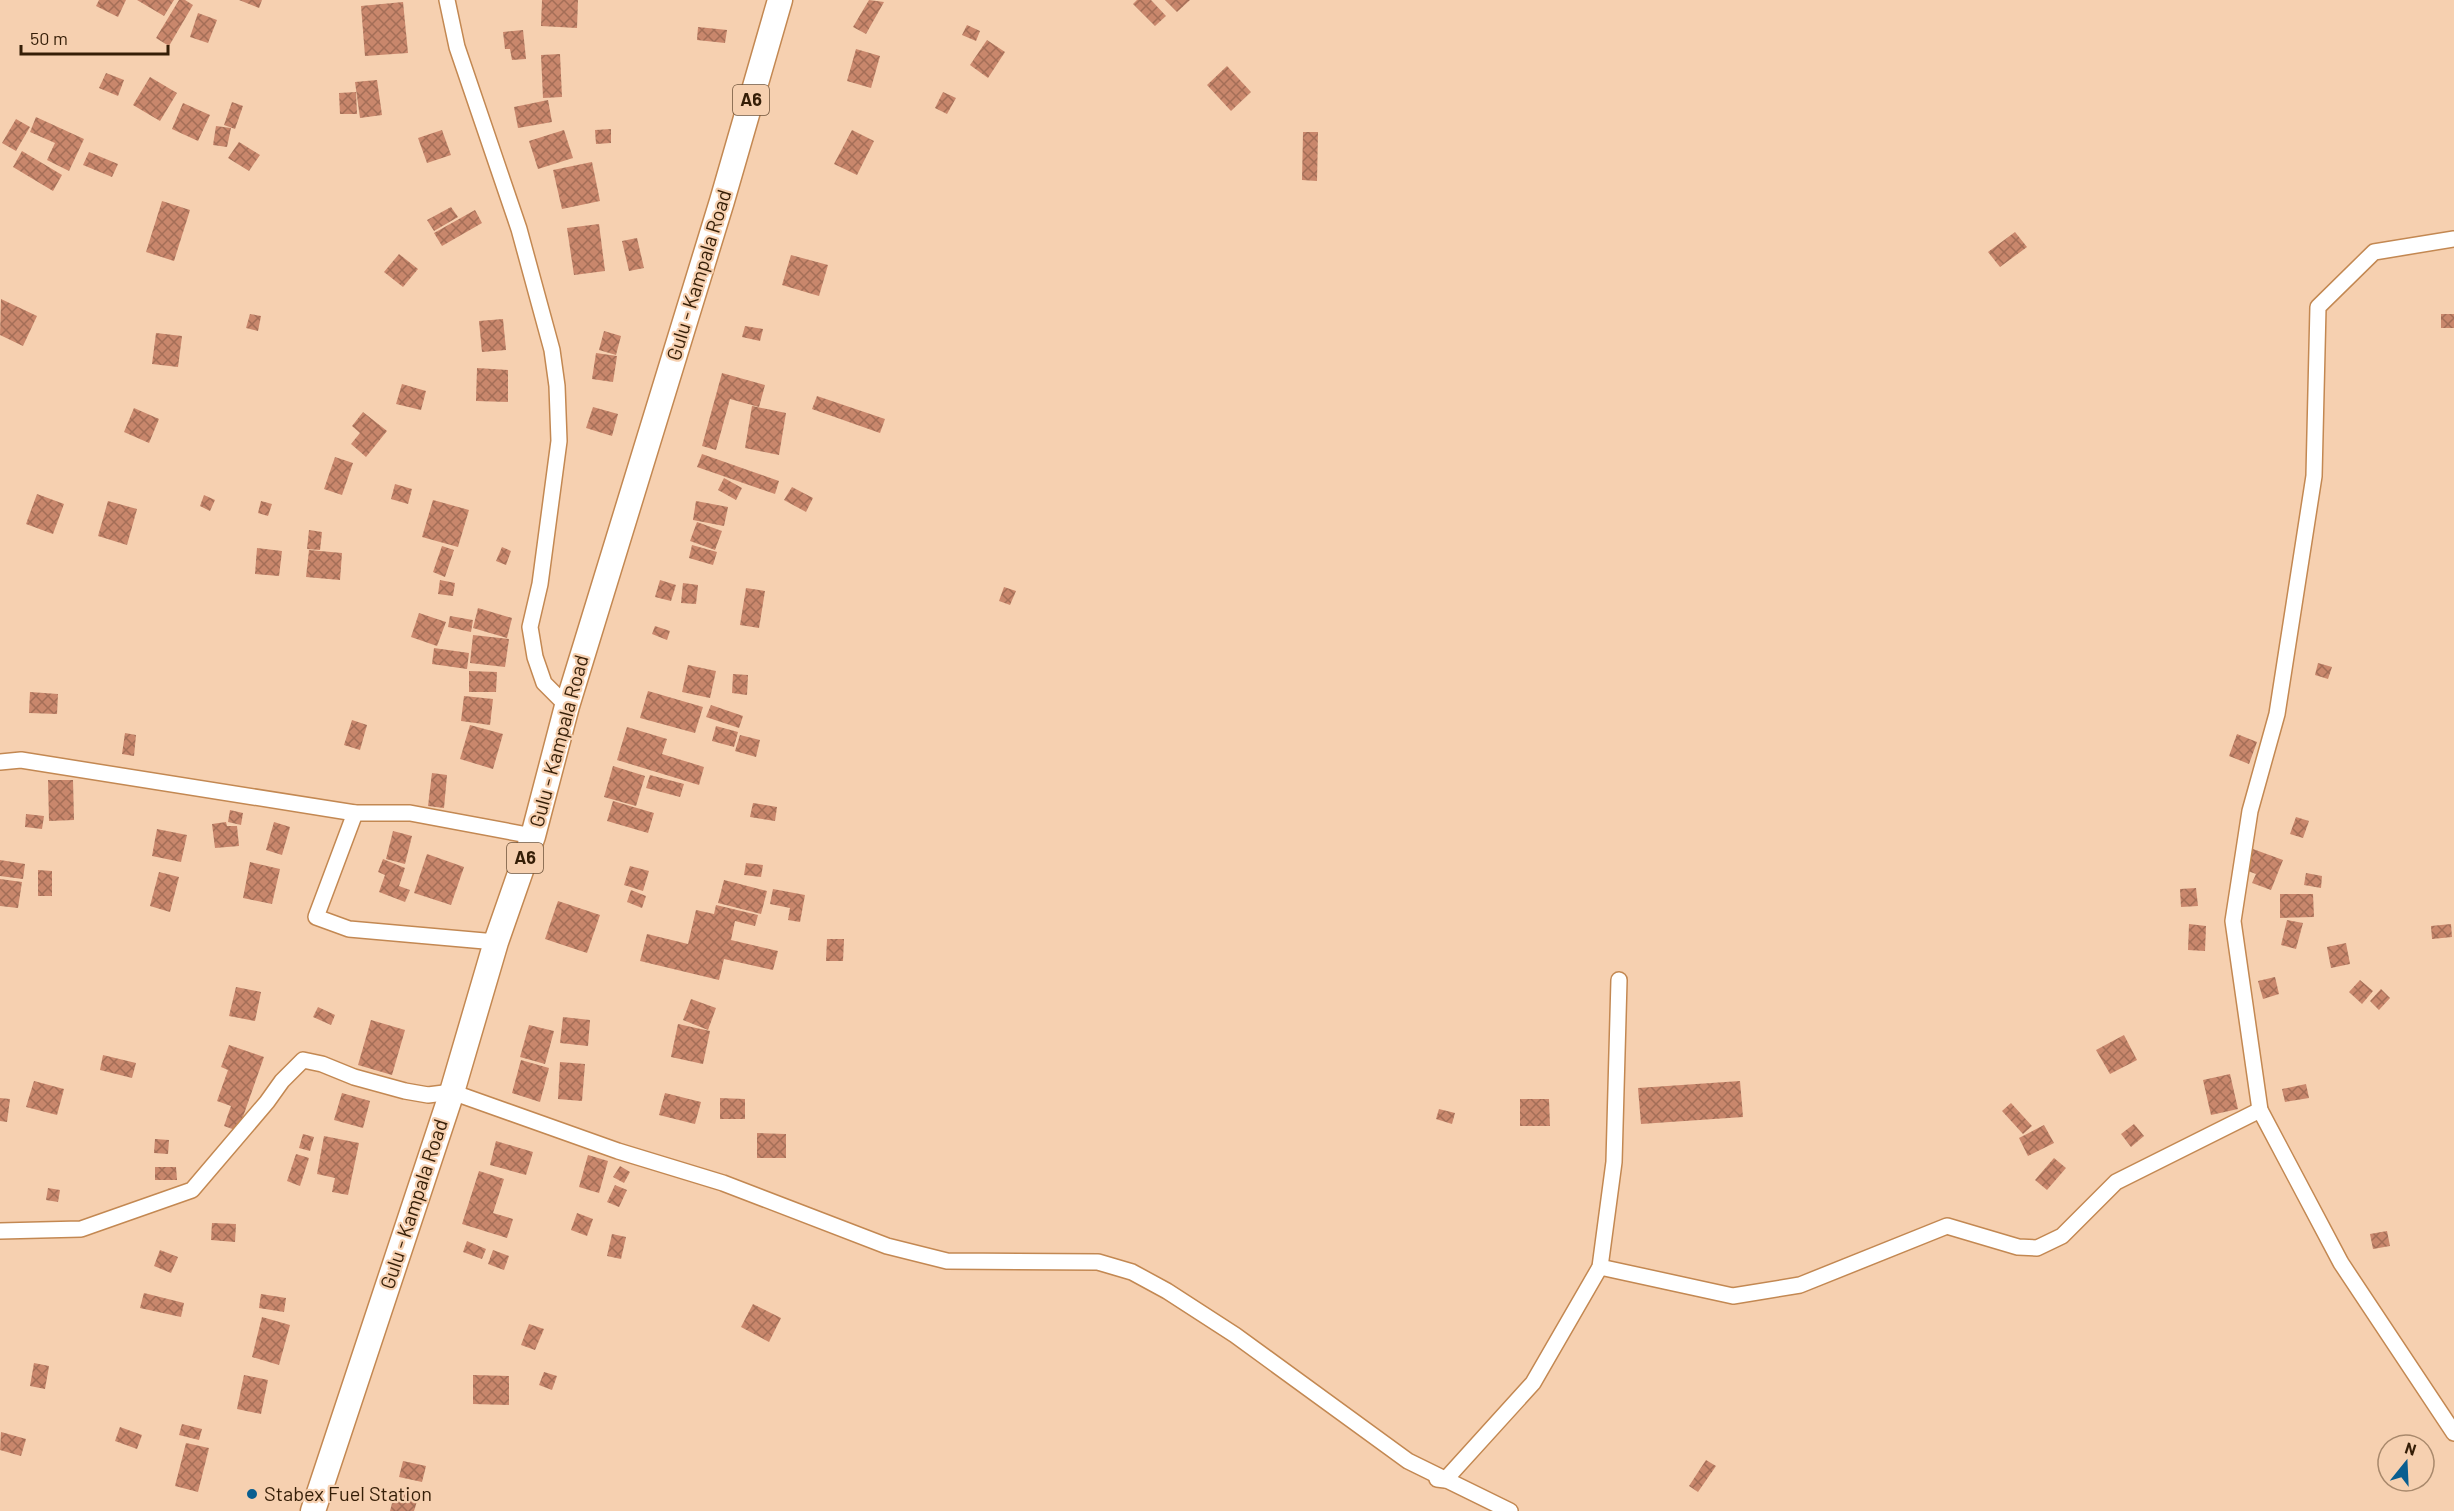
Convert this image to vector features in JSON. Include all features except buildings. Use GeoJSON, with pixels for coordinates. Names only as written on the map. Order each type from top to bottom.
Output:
{"type":"FeatureCollection","features":[{"type":"Feature","properties":{"kind":"main road","name":"Gulu - Kampala Road"},"geometry":{"type":"LineString","coordinates":[[313,1511],[452,1092],[496,942],[533,836],[567,706],[722,201],[780,0]]}},
{"type":"Feature","properties":{"kind":"street"},"geometry":{"type":"LineString","coordinates":[[447,0],[457,47],[519,229],[552,350],[557,386],[559,441],[540,584],[530,627],[535,657],[544,683],[567,706]]}},
{"type":"Feature","properties":{"kind":"street"},"geometry":{"type":"LineString","coordinates":[[2454,239],[2374,252],[2318,307],[2314,476],[2277,714],[2250,811],[2233,921],[2260,1110],[2341,1263],[2454,1433]]}},
{"type":"Feature","properties":{"kind":"street"},"geometry":{"type":"LineString","coordinates":[[0,762],[21,760],[355,813],[410,813],[533,836]]}},
{"type":"Feature","properties":{"kind":"street"},"geometry":{"type":"LineString","coordinates":[[355,813],[316,916],[349,929],[496,942]]}},
{"type":"Feature","properties":{"kind":"street"},"geometry":{"type":"LineString","coordinates":[[1441,1479],[1533,1383],[1600,1268],[1614,1162],[1619,980]]}},
{"type":"Feature","properties":{"kind":"street"},"geometry":{"type":"LineString","coordinates":[[0,1230],[81,1229],[192,1190],[267,1102],[282,1081],[303,1060],[405,1091],[428,1095],[452,1092],[618,1151],[723,1183],[887,1246],[947,1261],[1098,1262],[1132,1272],[1167,1291],[1235,1335],[1408,1461],[1510,1511]]}},
{"type":"Feature","properties":{"kind":"street"},"geometry":{"type":"LineString","coordinates":[[1600,1268],[1733,1296],[1800,1285],[1947,1227],[2018,1247],[2037,1248],[2062,1236],[2116,1182],[2260,1110]]}},
{"type":"Feature","properties":{"kind":"place","name":"Stabex Fuel Station"},"geometry":{"type":"Point","coordinates":[252,1494]}}]}
